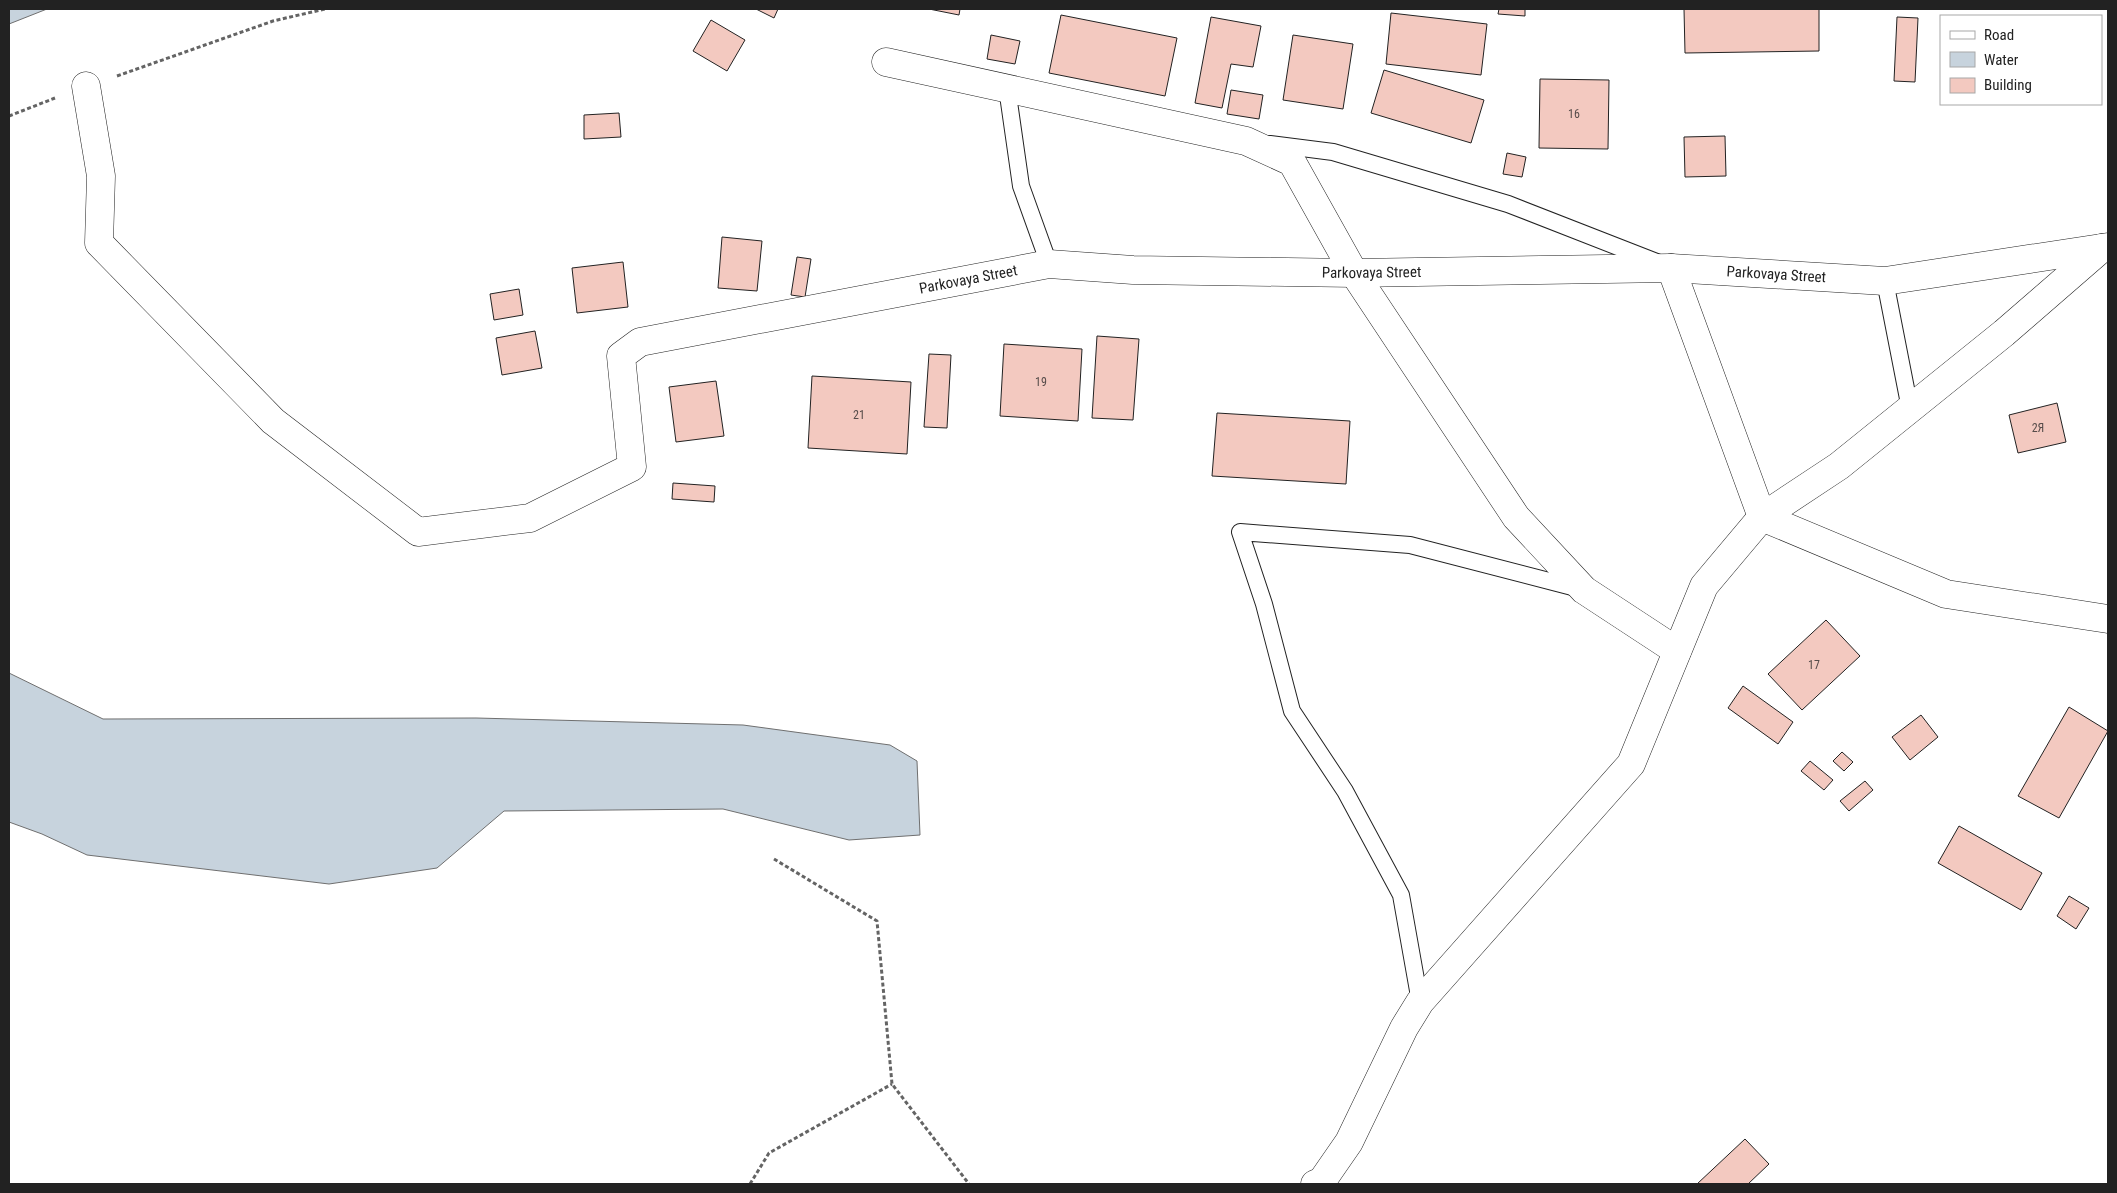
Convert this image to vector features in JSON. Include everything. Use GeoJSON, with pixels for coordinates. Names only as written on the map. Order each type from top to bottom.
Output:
{"type":"FeatureCollection","features":[{"type":"Feature","properties":{"kind":"street"},"geometry":{"type":"LineString","coordinates":[[886,62],[1246,142],[1292,162],[1354,273],[1516,517],[1584,590],[1677,651]]}},
{"type":"Feature","properties":{"kind":"street","name":"Parkovaya Street"},"geometry":{"type":"LineString","coordinates":[[86,86],[101,176],[98,243],[273,421],[418,532],[530,518],[632,467],[621,356],[640,342],[1049,264],[1133,270],[1354,273],[1672,268],[1884,281],[2105,248]]}},
{"type":"Feature","properties":{"kind":"street"},"geometry":{"type":"LineString","coordinates":[[1315,1184],[1322,1180],[1349,1142],[1404,1028],[1420,1002],[1631,764],[1704,586],[1762,517],[1839,466],[2004,333],[2105,248]]}},
{"type":"Feature","properties":{"kind":"street"},"geometry":{"type":"LineString","coordinates":[[1672,268],[1762,517],[1946,594],[2108,619]]}},
{"type":"Feature","properties":{"kind":"lane"},"geometry":{"type":"LineString","coordinates":[[1007,88],[1021,186],[1049,264]]}},
{"type":"Feature","properties":{"kind":"lane"},"geometry":{"type":"LineString","coordinates":[[1246,142],[1333,152],[1361,160],[1508,204],[1672,268]]}},
{"type":"Feature","properties":{"kind":"lane"},"geometry":{"type":"LineString","coordinates":[[1884,281],[1910,409]]}},
{"type":"Feature","properties":{"kind":"lane"},"geometry":{"type":"LineString","coordinates":[[1420,1002],[1401,895],[1345,791],[1292,711],[1264,604],[1240,532],[1410,545],[1584,590]]}},
{"type":"Feature","properties":{"kind":"path"},"geometry":{"type":"LineString","coordinates":[[9,116],[86,86],[274,21],[325,9]]}},
{"type":"Feature","properties":{"kind":"path"},"geometry":{"type":"LineString","coordinates":[[774,859],[877,921],[892,1084],[969,1184]]}},
{"type":"Feature","properties":{"kind":"path"},"geometry":{"type":"LineString","coordinates":[[750,1184],[768,1153],[892,1084]]}},
{"type":"Feature","properties":{"kind":"water"},"geometry":{"type":"Polygon","coordinates":[[[9,9],[47,9],[9,24],[9,9]]]}},
{"type":"Feature","properties":{"kind":"water"},"geometry":{"type":"Polygon","coordinates":[[[9,673],[103,719],[476,718],[743,725],[890,745],[917,761],[920,835],[849,840],[723,809],[504,811],[437,868],[329,884],[87,855],[42,834],[9,822],[9,673]]]}},
{"type":"Feature","properties":{"kind":"building"},"geometry":{"type":"Polygon","coordinates":[[[756,9],[778,9],[774,18],[756,9]]]}},
{"type":"Feature","properties":{"kind":"building"},"geometry":{"type":"Polygon","coordinates":[[[929,9],[960,9],[959,15],[929,9]]]}},
{"type":"Feature","properties":{"kind":"building"},"geometry":{"type":"Polygon","coordinates":[[[1499,9],[1525,9],[1525,16],[1498,14],[1499,9]]]}},
{"type":"Feature","properties":{"kind":"building"},"geometry":{"type":"Polygon","coordinates":[[[1684,9],[1819,9],[1819,51],[1685,53],[1684,9]]]}},
{"type":"Feature","properties":{"kind":"building"},"geometry":{"type":"Polygon","coordinates":[[[1391,13],[1487,24],[1481,75],[1386,64],[1391,13]]]}},
{"type":"Feature","properties":{"kind":"building"},"geometry":{"type":"Polygon","coordinates":[[[1061,15],[1177,38],[1165,96],[1049,73],[1061,15]]]}},
{"type":"Feature","properties":{"kind":"building"},"geometry":{"type":"Polygon","coordinates":[[[1211,17],[1261,26],[1253,67],[1231,64],[1222,108],[1195,103],[1211,17]]]}},
{"type":"Feature","properties":{"kind":"building"},"geometry":{"type":"Polygon","coordinates":[[[1897,17],[1918,18],[1915,82],[1894,81],[1897,17]]]}},
{"type":"Feature","properties":{"kind":"building"},"geometry":{"type":"Polygon","coordinates":[[[711,20],[745,40],[727,71],[693,51],[711,20]]]}},
{"type":"Feature","properties":{"kind":"building"},"geometry":{"type":"Polygon","coordinates":[[[991,35],[1020,41],[1015,64],[987,59],[991,35]]]}},
{"type":"Feature","properties":{"kind":"building"},"geometry":{"type":"Polygon","coordinates":[[[1293,35],[1353,44],[1343,109],[1283,100],[1293,35]]]}},
{"type":"Feature","properties":{"kind":"building"},"geometry":{"type":"Polygon","coordinates":[[[1384,70],[1484,100],[1471,143],[1371,113],[1384,70]]]}},
{"type":"Feature","properties":{"kind":"building"},"geometry":{"type":"Polygon","coordinates":[[[1540,79],[1609,80],[1608,149],[1539,148],[1540,79]]]}},
{"type":"Feature","properties":{"kind":"building"},"geometry":{"type":"Polygon","coordinates":[[[1231,90],[1263,95],[1259,119],[1227,114],[1231,90]]]}},
{"type":"Feature","properties":{"kind":"building"},"geometry":{"type":"Polygon","coordinates":[[[619,113],[621,137],[584,139],[584,115],[619,113]]]}},
{"type":"Feature","properties":{"kind":"building"},"geometry":{"type":"Polygon","coordinates":[[[1725,136],[1726,176],[1685,177],[1684,137],[1725,136]]]}},
{"type":"Feature","properties":{"kind":"building"},"geometry":{"type":"Polygon","coordinates":[[[1507,153],[1526,157],[1522,177],[1503,174],[1507,153]]]}},
{"type":"Feature","properties":{"kind":"building"},"geometry":{"type":"Polygon","coordinates":[[[722,237],[762,241],[757,291],[718,288],[722,237]]]}},
{"type":"Feature","properties":{"kind":"building"},"geometry":{"type":"Polygon","coordinates":[[[797,257],[811,259],[805,297],[791,295],[797,257]]]}},
{"type":"Feature","properties":{"kind":"building"},"geometry":{"type":"Polygon","coordinates":[[[623,262],[628,307],[577,313],[572,268],[623,262]]]}},
{"type":"Feature","properties":{"kind":"building"},"geometry":{"type":"Polygon","coordinates":[[[519,289],[523,315],[494,320],[490,294],[519,289]]]}},
{"type":"Feature","properties":{"kind":"building"},"geometry":{"type":"Polygon","coordinates":[[[535,331],[542,368],[502,375],[496,338],[535,331]]]}},
{"type":"Feature","properties":{"kind":"building"},"geometry":{"type":"Polygon","coordinates":[[[1097,336],[1139,339],[1133,420],[1092,418],[1097,336]]]}},
{"type":"Feature","properties":{"kind":"building"},"geometry":{"type":"Polygon","coordinates":[[[1004,344],[1082,349],[1078,421],[1000,416],[1004,344]]]}},
{"type":"Feature","properties":{"kind":"building"},"geometry":{"type":"Polygon","coordinates":[[[929,354],[951,355],[947,428],[924,427],[929,354]]]}},
{"type":"Feature","properties":{"kind":"building"},"geometry":{"type":"Polygon","coordinates":[[[812,376],[911,382],[907,454],[808,448],[812,376]]]}},
{"type":"Feature","properties":{"kind":"building"},"geometry":{"type":"Polygon","coordinates":[[[716,381],[724,436],[676,442],[669,387],[716,381]]]}},
{"type":"Feature","properties":{"kind":"building"},"geometry":{"type":"Polygon","coordinates":[[[2057,403],[2066,442],[2018,453],[2009,415],[2057,403]]]}},
{"type":"Feature","properties":{"kind":"building"},"geometry":{"type":"Polygon","coordinates":[[[1217,413],[1350,421],[1346,484],[1212,476],[1217,413]]]}},
{"type":"Feature","properties":{"kind":"building"},"geometry":{"type":"Polygon","coordinates":[[[673,483],[715,486],[714,502],[672,499],[673,483]]]}},
{"type":"Feature","properties":{"kind":"building"},"geometry":{"type":"Polygon","coordinates":[[[1826,620],[1860,656],[1802,710],[1768,674],[1826,620]]]}},
{"type":"Feature","properties":{"kind":"building"},"geometry":{"type":"Polygon","coordinates":[[[1743,686],[1793,722],[1778,744],[1728,708],[1743,686]]]}},
{"type":"Feature","properties":{"kind":"building"},"geometry":{"type":"Polygon","coordinates":[[[2069,707],[2108,731],[2059,818],[2018,796],[2069,707]]]}},
{"type":"Feature","properties":{"kind":"building"},"geometry":{"type":"Polygon","coordinates":[[[1921,715],[1938,737],[1910,760],[1892,737],[1921,715]]]}},
{"type":"Feature","properties":{"kind":"building"},"geometry":{"type":"Polygon","coordinates":[[[1842,752],[1853,762],[1844,771],[1833,761],[1842,752]]]}},
{"type":"Feature","properties":{"kind":"building"},"geometry":{"type":"Polygon","coordinates":[[[1810,761],[1833,780],[1824,790],[1801,771],[1810,761]]]}},
{"type":"Feature","properties":{"kind":"building"},"geometry":{"type":"Polygon","coordinates":[[[1865,781],[1873,790],[1849,811],[1840,801],[1865,781]]]}},
{"type":"Feature","properties":{"kind":"building"},"geometry":{"type":"Polygon","coordinates":[[[1959,826],[2042,873],[2021,910],[1938,863],[1959,826]]]}},
{"type":"Feature","properties":{"kind":"building"},"geometry":{"type":"Polygon","coordinates":[[[2069,896],[2089,908],[2076,929],[2057,916],[2069,896]]]}},
{"type":"Feature","properties":{"kind":"building"},"geometry":{"type":"Polygon","coordinates":[[[1745,1139],[1769,1164],[1748,1184],[1697,1184],[1745,1139]]]}}]}
